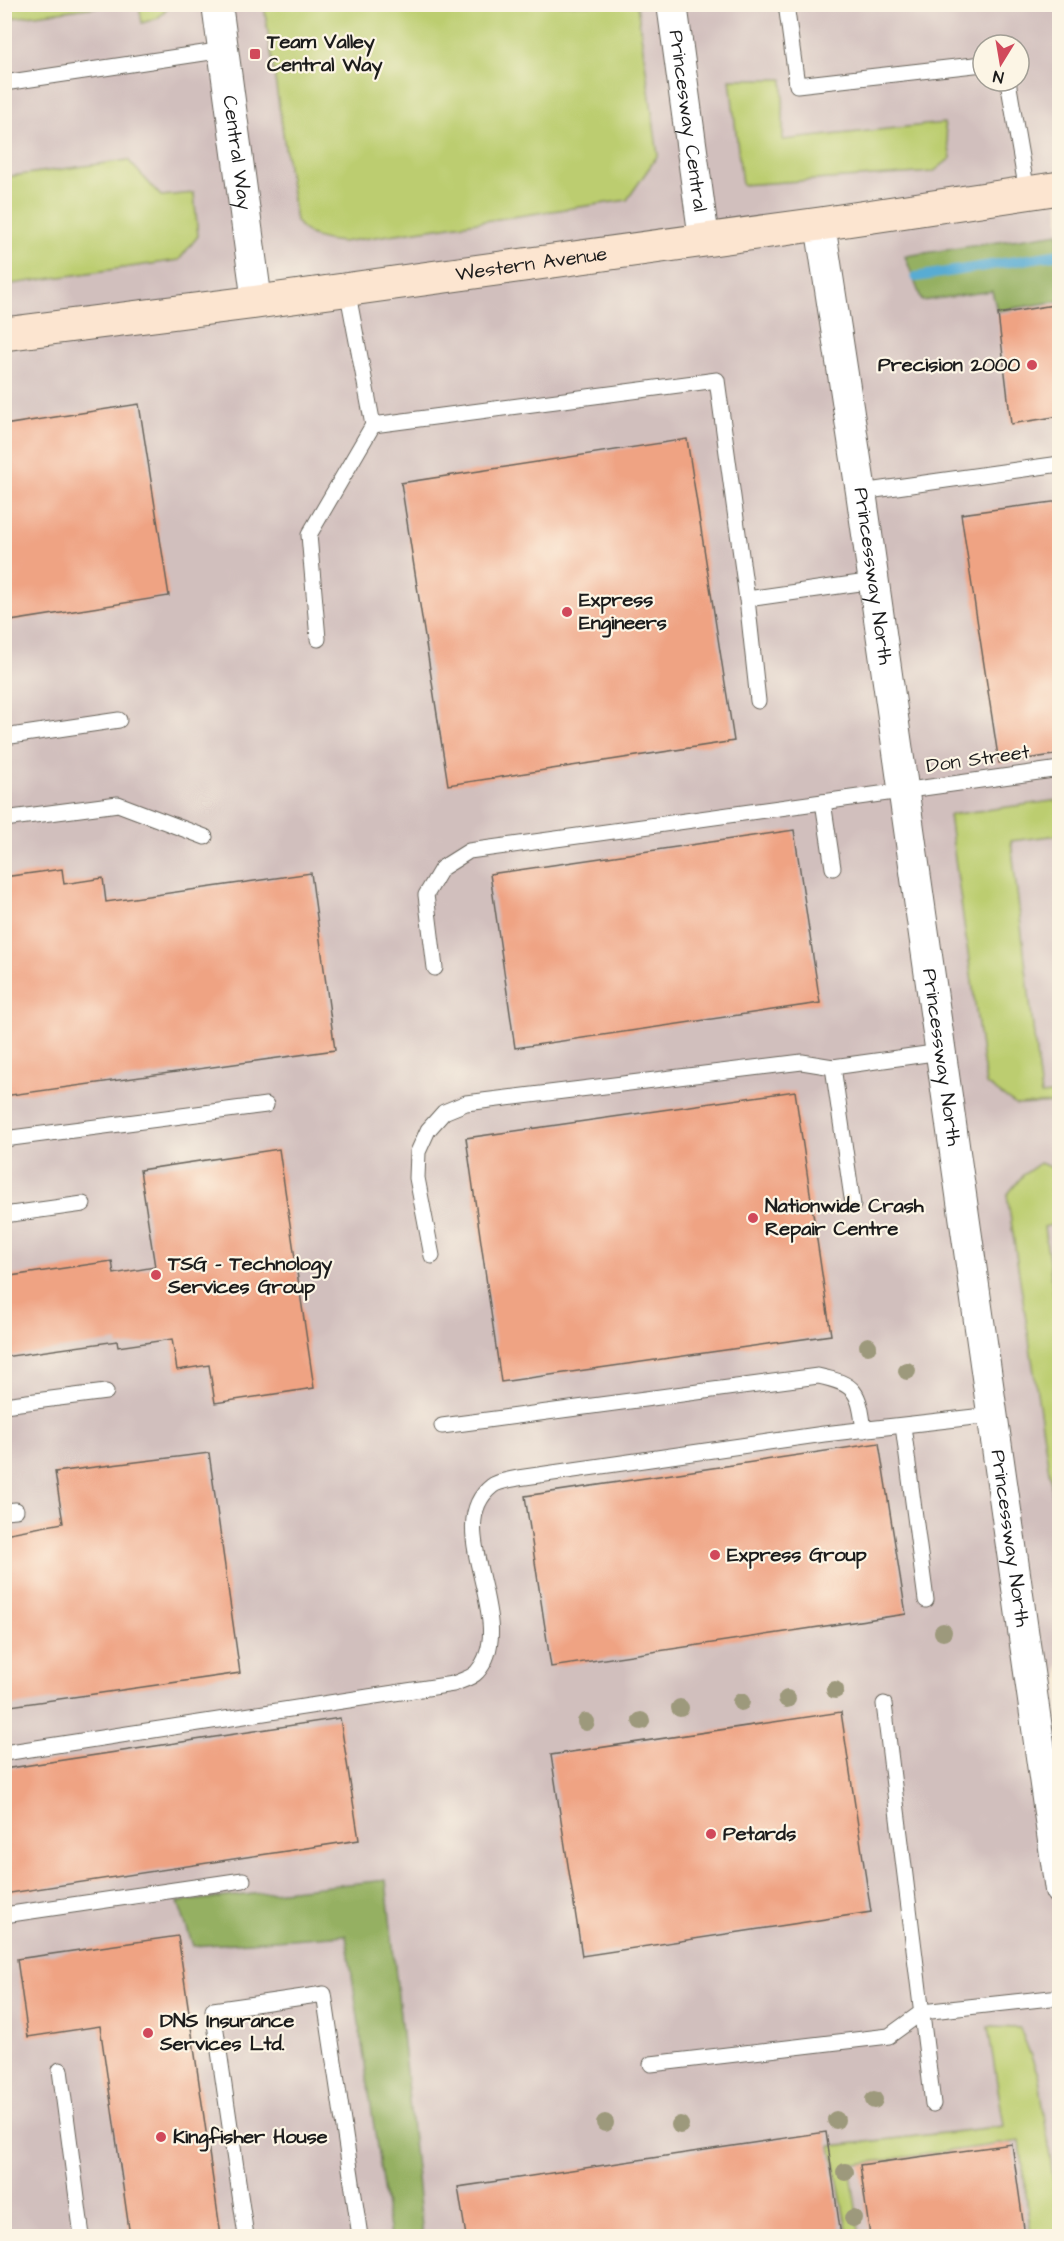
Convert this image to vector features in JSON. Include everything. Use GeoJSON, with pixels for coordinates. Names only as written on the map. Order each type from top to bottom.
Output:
{"type":"FeatureCollection","features":[{"type":"Feature","properties":{"kind":"street","name":"Central Way"},"geometry":{"type":"LineString","coordinates":[[217,4],[257,302]]}},
{"type":"Feature","properties":{"kind":"street","name":"Princesway Central"},"geometry":{"type":"LineString","coordinates":[[672,4],[704,239]]}},
{"type":"Feature","properties":{"kind":"street","name":"Western Avenue"},"geometry":{"type":"LineString","coordinates":[[4,334],[257,302],[820,224],[1059,188]]}},
{"type":"Feature","properties":{"kind":"street","name":"Princessway North"},"geometry":{"type":"LineString","coordinates":[[820,224],[874,581],[992,1415],[1054,1811],[1059,1890]]}},
{"type":"Feature","properties":{"kind":"lane"},"geometry":{"type":"LineString","coordinates":[[786,4],[796,86],[971,65]]}},
{"type":"Feature","properties":{"kind":"lane"},"geometry":{"type":"LineString","coordinates":[[4,82],[224,50]]}},
{"type":"Feature","properties":{"kind":"lane"},"geometry":{"type":"LineString","coordinates":[[1010,93],[1027,192]]}},
{"type":"Feature","properties":{"kind":"lane"},"geometry":{"type":"LineString","coordinates":[[318,639],[309,535],[373,425],[347,289]]}},
{"type":"Feature","properties":{"kind":"lane"},"geometry":{"type":"LineString","coordinates":[[373,425],[717,380],[747,599],[758,701]]}},
{"type":"Feature","properties":{"kind":"lane"},"geometry":{"type":"LineString","coordinates":[[861,492],[1059,464]]}},
{"type":"Feature","properties":{"kind":"lane"},"geometry":{"type":"LineString","coordinates":[[747,599],[874,581]]}},
{"type":"Feature","properties":{"kind":"lane"},"geometry":{"type":"LineString","coordinates":[[4,737],[119,720]]}},
{"type":"Feature","properties":{"kind":"lane","name":"Don Street"},"geometry":{"type":"LineString","coordinates":[[435,968],[426,895],[442,868],[469,851],[1059,769]]}},
{"type":"Feature","properties":{"kind":"lane"},"geometry":{"type":"LineString","coordinates":[[823,802],[833,868]]}},
{"type":"Feature","properties":{"kind":"lane"},"geometry":{"type":"LineString","coordinates":[[4,819],[118,804],[205,837]]}},
{"type":"Feature","properties":{"kind":"lane"},"geometry":{"type":"LineString","coordinates":[[432,1256],[417,1178],[418,1152],[428,1130],[444,1112],[466,1103],[791,1063],[802,1062],[833,1067],[940,1052]]}},
{"type":"Feature","properties":{"kind":"lane"},"geometry":{"type":"LineString","coordinates":[[833,1067],[853,1205]]}},
{"type":"Feature","properties":{"kind":"lane"},"geometry":{"type":"LineString","coordinates":[[4,1139],[266,1104]]}},
{"type":"Feature","properties":{"kind":"lane"},"geometry":{"type":"LineString","coordinates":[[4,1215],[82,1204]]}},
{"type":"Feature","properties":{"kind":"lane"},"geometry":{"type":"LineString","coordinates":[[442,1426],[818,1376],[840,1380],[853,1389],[861,1402],[864,1430]]}},
{"type":"Feature","properties":{"kind":"lane"},"geometry":{"type":"LineString","coordinates":[[4,1405],[106,1392]]}},
{"type":"Feature","properties":{"kind":"lane"},"geometry":{"type":"LineString","coordinates":[[4,1753],[453,1684],[476,1674],[488,1656],[491,1628],[472,1530],[478,1500],[493,1485],[518,1478],[864,1430],[992,1415]]}},
{"type":"Feature","properties":{"kind":"lane"},"geometry":{"type":"LineString","coordinates":[[903,1426],[926,1600]]}},
{"type":"Feature","properties":{"kind":"lane"},"geometry":{"type":"LineString","coordinates":[[884,1704],[933,2103]]}},
{"type":"Feature","properties":{"kind":"lane"},"geometry":{"type":"LineString","coordinates":[[4,1915],[243,1880]]}},
{"type":"Feature","properties":{"kind":"lane"},"geometry":{"type":"LineString","coordinates":[[246,2236],[213,2010],[324,1994],[360,2236]]}},
{"type":"Feature","properties":{"kind":"lane"},"geometry":{"type":"LineString","coordinates":[[651,2064],[889,2036],[922,2012],[1059,1997]]}},
{"type":"Feature","properties":{"kind":"lane"},"geometry":{"type":"LineString","coordinates":[[60,2070],[81,2236]]}},
{"type":"Feature","properties":{"kind":"shaded area"},"geometry":{"type":"Polygon","coordinates":[[[5,5],[1059,5],[1059,2236],[5,2236],[5,5]]]}},
{"type":"Feature","properties":{"kind":"green space"},"geometry":{"type":"Polygon","coordinates":[[[5,4],[111,4],[111,5],[5,19],[5,4]]]}},
{"type":"Feature","properties":{"kind":"green space"},"geometry":{"type":"Polygon","coordinates":[[[139,4],[170,5],[158,18],[142,23],[139,4]]]}},
{"type":"Feature","properties":{"kind":"green space"},"geometry":{"type":"Polygon","coordinates":[[[264,5],[637,5],[658,155],[627,200],[342,242],[316,237],[305,231],[296,221],[264,5]]]}},
{"type":"Feature","properties":{"kind":"green space"},"geometry":{"type":"Polygon","coordinates":[[[730,79],[783,79],[783,140],[944,123],[951,158],[933,172],[742,185],[730,79]]]}},
{"type":"Feature","properties":{"kind":"green space"},"geometry":{"type":"Polygon","coordinates":[[[128,160],[161,196],[194,193],[198,236],[179,260],[5,285],[5,177],[128,160]]]}},
{"type":"Feature","properties":{"kind":"green space"},"geometry":{"type":"Polygon","coordinates":[[[1059,233],[1059,301],[997,311],[992,291],[922,301],[905,256],[1059,233]]]}},
{"type":"Feature","properties":{"kind":"green space"},"geometry":{"type":"Polygon","coordinates":[[[1059,800],[1059,835],[1011,841],[1041,1095],[1059,1093],[1059,1103],[1016,1105],[986,1084],[949,815],[1059,800]]]}},
{"type":"Feature","properties":{"kind":"green space"},"geometry":{"type":"Polygon","coordinates":[[[1040,1163],[1058,1170],[1059,1223],[1044,1227],[1060,1336],[1059,1537],[1007,1195],[1023,1175],[1040,1163]]]}},
{"type":"Feature","properties":{"kind":"green space"},"geometry":{"type":"Polygon","coordinates":[[[386,1880],[423,2236],[390,2236],[346,1935],[193,1946],[178,1902],[386,1880]]]}},
{"type":"Feature","properties":{"kind":"green space"},"geometry":{"type":"Polygon","coordinates":[[[988,2027],[1020,2028],[1039,2077],[1059,2236],[1031,2236],[1020,2141],[850,2165],[860,2236],[848,2236],[831,2146],[1004,2126],[988,2027]]]}},
{"type":"Feature","properties":{"kind":"building","name":"Precision 2000"},"geometry":{"type":"Polygon","coordinates":[[[1060,304],[1060,416],[1011,424],[998,314],[1060,304]]]}},
{"type":"Feature","properties":{"kind":"building"},"geometry":{"type":"Polygon","coordinates":[[[139,404],[169,596],[4,622],[4,425],[139,404]]]}},
{"type":"Feature","properties":{"kind":"building","name":"Express Engineers"},"geometry":{"type":"Polygon","coordinates":[[[687,439],[734,741],[448,785],[401,483],[687,439]]]}},
{"type":"Feature","properties":{"kind":"building"},"geometry":{"type":"Polygon","coordinates":[[[1060,501],[1060,754],[999,763],[961,514],[1060,501]]]}},
{"type":"Feature","properties":{"kind":"building"},"geometry":{"type":"Polygon","coordinates":[[[794,830],[820,1003],[515,1048],[490,874],[794,830]]]}},
{"type":"Feature","properties":{"kind":"building"},"geometry":{"type":"Polygon","coordinates":[[[62,869],[64,884],[103,878],[106,902],[311,873],[335,1050],[4,1096],[4,877],[62,869]]]}},
{"type":"Feature","properties":{"kind":"building"},"geometry":{"type":"Polygon","coordinates":[[[795,1091],[831,1335],[501,1382],[466,1138],[795,1091]]]}},
{"type":"Feature","properties":{"kind":"building","name":"TSG - Technology Services Group"},"geometry":{"type":"Polygon","coordinates":[[[279,1149],[314,1388],[215,1403],[209,1365],[177,1370],[172,1339],[118,1347],[117,1341],[4,1357],[4,1277],[112,1261],[114,1274],[155,1267],[140,1170],[279,1149]]]}},
{"type":"Feature","properties":{"kind":"building","name":"Express Group"},"geometry":{"type":"Polygon","coordinates":[[[879,1443],[906,1614],[551,1667],[525,1496],[879,1443]]]}},
{"type":"Feature","properties":{"kind":"building"},"geometry":{"type":"Polygon","coordinates":[[[209,1453],[240,1673],[4,1707],[4,1534],[63,1523],[55,1472],[209,1453]]]}},
{"type":"Feature","properties":{"kind":"building","name":"Petards"},"geometry":{"type":"Polygon","coordinates":[[[841,1712],[871,1912],[582,1956],[551,1755],[841,1712]]]}},
{"type":"Feature","properties":{"kind":"building"},"geometry":{"type":"Polygon","coordinates":[[[340,1718],[359,1840],[4,1894],[4,1769],[340,1718]]]}},
{"type":"Feature","properties":{"kind":"building","name":"Kingfisher House"},"geometry":{"type":"Polygon","coordinates":[[[178,1936],[221,2236],[130,2236],[100,2026],[28,2037],[17,1959],[178,1936]]]}},
{"type":"Feature","properties":{"kind":"building"},"geometry":{"type":"Polygon","coordinates":[[[826,2132],[841,2236],[466,2236],[458,2187],[826,2132]]]}},
{"type":"Feature","properties":{"kind":"building"},"geometry":{"type":"Polygon","coordinates":[[[1012,2144],[1025,2236],[870,2236],[860,2165],[1012,2144]]]}},
{"type":"Feature","properties":{"kind":"waterway"},"geometry":{"type":"LineString","coordinates":[[916,277],[1060,254]]}},
{"type":"Feature","properties":{"kind":"place","name":"Team Valley Central Way"},"geometry":{"type":"Point","coordinates":[255,54]}},
{"type":"Feature","properties":{"kind":"place","name":"Precision 2000"},"geometry":{"type":"Point","coordinates":[1032,365]}},
{"type":"Feature","properties":{"kind":"place","name":"Express Engineers"},"geometry":{"type":"Point","coordinates":[567,612]}},
{"type":"Feature","properties":{"kind":"place","name":"Nationwide Crash Repair Centre"},"geometry":{"type":"Point","coordinates":[753,1218]}},
{"type":"Feature","properties":{"kind":"place","name":"TSG - Technology Services Group"},"geometry":{"type":"Point","coordinates":[156,1275]}},
{"type":"Feature","properties":{"kind":"place","name":"Express Group"},"geometry":{"type":"Point","coordinates":[715,1555]}},
{"type":"Feature","properties":{"kind":"place","name":"Petards"},"geometry":{"type":"Point","coordinates":[711,1834]}},
{"type":"Feature","properties":{"kind":"place","name":"DNS Insurance Services Ltd."},"geometry":{"type":"Point","coordinates":[148,2033]}},
{"type":"Feature","properties":{"kind":"place","name":"Kingfisher House"},"geometry":{"type":"Point","coordinates":[161,2137]}}]}
